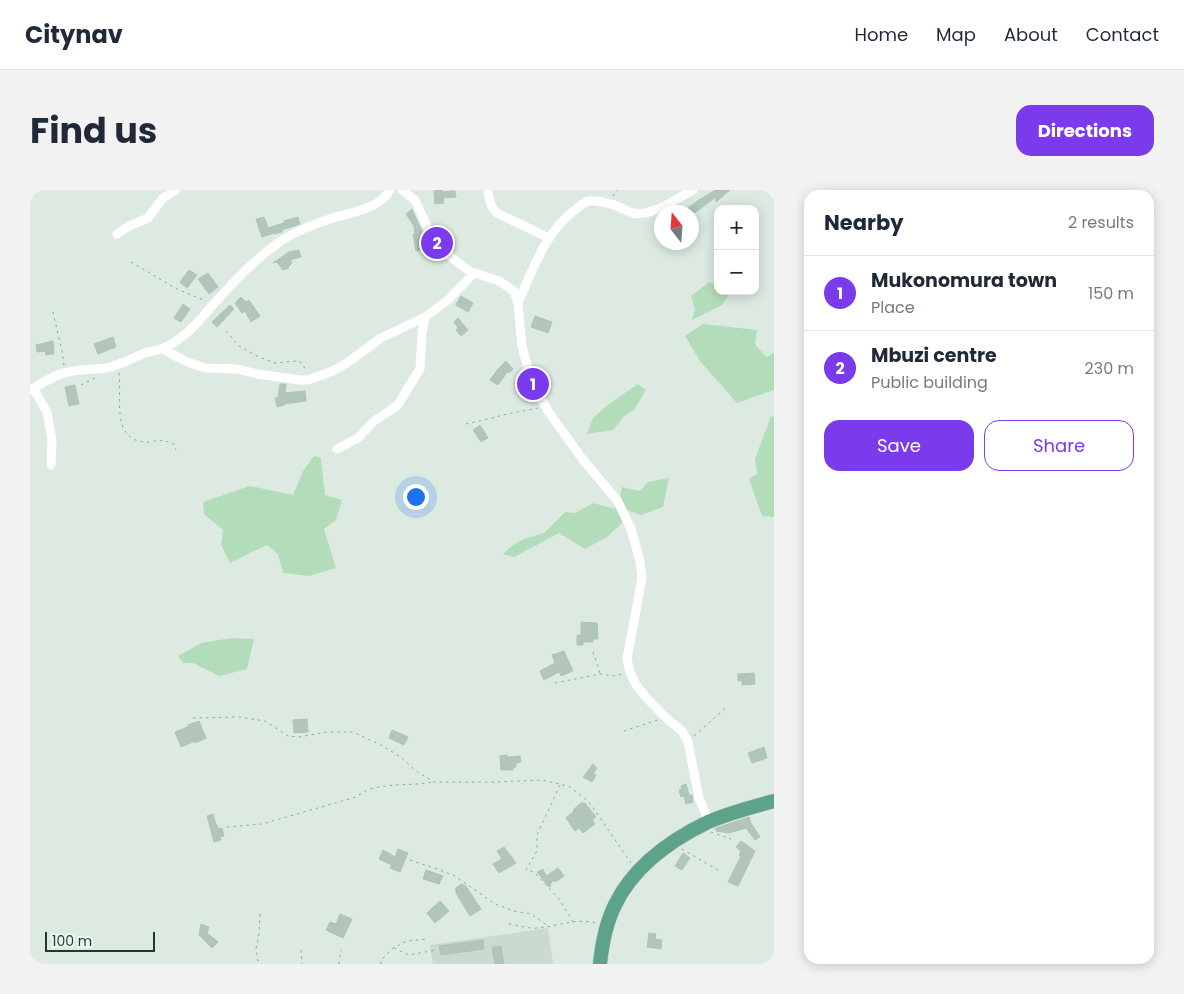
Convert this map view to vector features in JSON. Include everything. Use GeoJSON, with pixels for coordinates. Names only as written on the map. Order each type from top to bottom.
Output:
{"type":"FeatureCollection","features":[{"type":"Feature","properties":{"kind":"main road"},"geometry":{"type":"LineString","coordinates":[[600,964],[602,945],[614,906],[622,891],[644,865],[670,843],[707,823],[747,808],[774,801]]}},
{"type":"Feature","properties":{"kind":"street"},"geometry":{"type":"LineString","coordinates":[[116,234],[148,218],[163,198],[176,190]]}},
{"type":"Feature","properties":{"kind":"street"},"geometry":{"type":"LineString","coordinates":[[51,465],[52,440],[47,412],[31,389],[68,372],[102,369],[118,365],[148,352],[163,349],[193,328],[242,274],[284,239],[332,218],[373,205],[385,197],[390,190]]}},
{"type":"Feature","properties":{"kind":"street"},"geometry":{"type":"LineString","coordinates":[[402,190],[415,200],[429,231],[453,259],[469,271],[499,282],[514,291],[518,303],[522,346],[532,380],[547,408],[583,460],[617,500],[631,529],[640,561],[642,578],[627,659],[630,672],[636,685],[666,718],[682,731],[688,742],[699,798],[707,823]]}},
{"type":"Feature","properties":{"kind":"street"},"geometry":{"type":"LineString","coordinates":[[488,190],[489,202],[497,213],[549,238]]}},
{"type":"Feature","properties":{"kind":"street"},"geometry":{"type":"LineString","coordinates":[[518,303],[549,238],[570,213],[583,203],[590,201],[609,204],[619,206],[633,213],[642,214],[650,212],[693,190]]}},
{"type":"Feature","properties":{"kind":"street"},"geometry":{"type":"LineString","coordinates":[[163,349],[185,361],[206,368],[237,369],[257,374],[308,380],[333,371],[381,338],[424,317],[448,300],[474,273]]}},
{"type":"Feature","properties":{"kind":"street"},"geometry":{"type":"LineString","coordinates":[[337,449],[358,438],[374,421],[397,406],[420,369],[424,317]]}},
{"type":"Feature","properties":{"kind":"path"},"geometry":{"type":"LineString","coordinates":[[131,262],[177,289],[214,304]]}},
{"type":"Feature","properties":{"kind":"path"},"geometry":{"type":"LineString","coordinates":[[53,312],[65,373]]}},
{"type":"Feature","properties":{"kind":"path"},"geometry":{"type":"LineString","coordinates":[[226,331],[239,346],[259,357],[275,363],[298,361],[303,364],[308,380]]}},
{"type":"Feature","properties":{"kind":"path"},"geometry":{"type":"LineString","coordinates":[[118,365],[120,416],[124,433],[134,441],[145,443],[165,440],[173,443],[176,450]]}},
{"type":"Feature","properties":{"kind":"path"},"geometry":{"type":"LineString","coordinates":[[466,424],[507,414],[547,408]]}},
{"type":"Feature","properties":{"kind":"path"},"geometry":{"type":"LineString","coordinates":[[593,652],[600,674]]}},
{"type":"Feature","properties":{"kind":"path"},"geometry":{"type":"LineString","coordinates":[[555,683],[600,674],[615,676],[630,672]]}},
{"type":"Feature","properties":{"kind":"path"},"geometry":{"type":"LineString","coordinates":[[688,742],[728,706]]}},
{"type":"Feature","properties":{"kind":"path"},"geometry":{"type":"LineString","coordinates":[[193,718],[239,717],[265,721],[288,736],[327,732],[353,732],[401,757],[434,782]]}},
{"type":"Feature","properties":{"kind":"path"},"geometry":{"type":"LineString","coordinates":[[624,731],[666,718]]}},
{"type":"Feature","properties":{"kind":"path"},"geometry":{"type":"LineString","coordinates":[[227,827],[262,824],[356,797],[368,790],[387,786],[419,785],[434,782],[542,780],[570,787],[589,802],[638,871]]}},
{"type":"Feature","properties":{"kind":"path"},"geometry":{"type":"LineString","coordinates":[[560,784],[537,835],[537,851],[526,870],[534,872],[550,888],[573,922]]}},
{"type":"Feature","properties":{"kind":"path"},"geometry":{"type":"LineString","coordinates":[[707,823],[704,826],[712,833],[731,839]]}},
{"type":"Feature","properties":{"kind":"path"},"geometry":{"type":"LineString","coordinates":[[670,843],[721,872]]}},
{"type":"Feature","properties":{"kind":"path"},"geometry":{"type":"LineString","coordinates":[[410,860],[455,876],[495,904],[514,911],[531,914],[548,926]]}},
{"type":"Feature","properties":{"kind":"path"},"geometry":{"type":"LineString","coordinates":[[260,914],[256,949],[258,961],[262,964]]}},
{"type":"Feature","properties":{"kind":"path"},"geometry":{"type":"LineString","coordinates":[[509,924],[535,929],[582,921],[596,923],[606,929]]}},
{"type":"Feature","properties":{"kind":"path"},"geometry":{"type":"LineString","coordinates":[[381,964],[382,960],[393,948],[407,940],[428,938]]}},
{"type":"Feature","properties":{"kind":"path"},"geometry":{"type":"LineString","coordinates":[[393,948],[409,955],[436,950]]}},
{"type":"Feature","properties":{"kind":"path"},"geometry":{"type":"LineString","coordinates":[[301,950],[302,964]]}},
{"type":"Feature","properties":{"kind":"path"},"geometry":{"type":"LineString","coordinates":[[338,964],[341,950]]}},
{"type":"Feature","properties":{"kind":"shaded area"},"geometry":{"type":"Polygon","coordinates":[[[548,928],[553,964],[433,964],[430,945],[548,928]]]}},
{"type":"Feature","properties":{"kind":"green space"},"geometry":{"type":"Polygon","coordinates":[[[709,282],[714,284],[714,295],[729,295],[722,305],[692,320],[695,309],[691,296],[709,282]]]}},
{"type":"Feature","properties":{"kind":"green space"},"geometry":{"type":"Polygon","coordinates":[[[703,324],[757,330],[755,344],[766,357],[774,353],[774,390],[737,403],[700,361],[685,336],[703,324]]]}},
{"type":"Feature","properties":{"kind":"green space"},"geometry":{"type":"Polygon","coordinates":[[[638,384],[646,390],[634,410],[624,416],[613,430],[587,434],[593,418],[609,404],[638,384]]]}},
{"type":"Feature","properties":{"kind":"green space"},"geometry":{"type":"Polygon","coordinates":[[[771,416],[774,417],[774,517],[762,516],[749,479],[757,474],[755,459],[771,416]]]}},
{"type":"Feature","properties":{"kind":"green space"},"geometry":{"type":"Polygon","coordinates":[[[314,456],[321,458],[325,495],[342,500],[336,520],[324,529],[336,568],[309,576],[283,573],[278,554],[267,545],[230,563],[221,545],[223,530],[204,514],[203,502],[250,486],[293,495],[303,471],[314,456]]]}},
{"type":"Feature","properties":{"kind":"green space"},"geometry":{"type":"Polygon","coordinates":[[[669,478],[663,507],[641,515],[627,510],[620,497],[622,487],[640,491],[648,482],[669,478]]]}},
{"type":"Feature","properties":{"kind":"green space"},"geometry":{"type":"Polygon","coordinates":[[[593,503],[615,509],[614,506],[620,511],[625,520],[607,537],[585,549],[559,533],[514,557],[503,554],[513,545],[524,539],[544,533],[565,512],[575,513],[593,503]]]}},
{"type":"Feature","properties":{"kind":"green space"},"geometry":{"type":"Polygon","coordinates":[[[232,638],[254,639],[247,669],[219,676],[193,663],[183,663],[178,656],[201,643],[232,638]]]}},
{"type":"Feature","properties":{"kind":"building"},"geometry":{"type":"Polygon","coordinates":[[[442,190],[442,192],[455,191],[456,197],[443,198],[444,203],[435,204],[434,191],[442,190]]]}},
{"type":"Feature","properties":{"kind":"building"},"geometry":{"type":"Polygon","coordinates":[[[716,190],[730,190],[716,202],[716,197],[699,210],[699,205],[692,205],[716,190]]]}},
{"type":"Feature","properties":{"kind":"building"},"geometry":{"type":"Polygon","coordinates":[[[412,209],[423,234],[426,249],[416,251],[413,234],[415,234],[414,226],[406,214],[412,209]]]}},
{"type":"Feature","properties":{"kind":"building"},"geometry":{"type":"Polygon","coordinates":[[[264,217],[268,228],[298,217],[300,224],[282,230],[282,232],[262,237],[256,219],[264,217]]]}},
{"type":"Feature","properties":{"kind":"building"},"geometry":{"type":"Polygon","coordinates":[[[299,250],[301,257],[290,260],[292,263],[289,268],[283,270],[277,262],[273,263],[289,252],[299,250]]]}},
{"type":"Feature","properties":{"kind":"building"},"geometry":{"type":"Polygon","coordinates":[[[189,270],[197,275],[187,288],[180,282],[189,270]]]}},
{"type":"Feature","properties":{"kind":"building"},"geometry":{"type":"Polygon","coordinates":[[[208,273],[218,287],[209,294],[198,279],[208,273]]]}},
{"type":"Feature","properties":{"kind":"building"},"geometry":{"type":"Polygon","coordinates":[[[461,296],[473,303],[468,312],[456,305],[461,296]]]}},
{"type":"Feature","properties":{"kind":"building"},"geometry":{"type":"Polygon","coordinates":[[[241,297],[246,302],[249,300],[260,316],[251,322],[245,311],[242,313],[235,303],[241,297]]]}},
{"type":"Feature","properties":{"kind":"building"},"geometry":{"type":"Polygon","coordinates":[[[183,304],[190,309],[181,322],[174,318],[183,304]]]}},
{"type":"Feature","properties":{"kind":"building"},"geometry":{"type":"Polygon","coordinates":[[[230,305],[234,309],[217,327],[212,322],[230,305]]]}},
{"type":"Feature","properties":{"kind":"building"},"geometry":{"type":"Polygon","coordinates":[[[535,316],[552,322],[548,333],[531,327],[535,316]]]}},
{"type":"Feature","properties":{"kind":"building"},"geometry":{"type":"Polygon","coordinates":[[[458,318],[468,330],[461,336],[456,330],[458,328],[454,322],[458,318]]]}},
{"type":"Feature","properties":{"kind":"building"},"geometry":{"type":"Polygon","coordinates":[[[113,337],[116,347],[98,354],[94,344],[113,337]]]}},
{"type":"Feature","properties":{"kind":"building"},"geometry":{"type":"Polygon","coordinates":[[[53,341],[54,354],[46,355],[45,351],[37,352],[36,345],[53,341]]]}},
{"type":"Feature","properties":{"kind":"building"},"geometry":{"type":"Polygon","coordinates":[[[506,361],[513,369],[509,373],[508,371],[498,385],[490,380],[506,361]]]}},
{"type":"Feature","properties":{"kind":"building"},"geometry":{"type":"Polygon","coordinates":[[[280,384],[286,384],[285,393],[305,391],[306,401],[284,404],[277,407],[275,398],[278,398],[280,384]]]}},
{"type":"Feature","properties":{"kind":"building"},"geometry":{"type":"Polygon","coordinates":[[[75,385],[79,404],[69,406],[65,387],[75,385]]]}},
{"type":"Feature","properties":{"kind":"building"},"geometry":{"type":"Polygon","coordinates":[[[480,425],[488,438],[481,442],[473,430],[480,425]]]}},
{"type":"Feature","properties":{"kind":"building"},"geometry":{"type":"Polygon","coordinates":[[[581,622],[597,623],[598,639],[593,639],[593,642],[583,642],[583,645],[577,645],[577,635],[581,635],[581,622]]]}},
{"type":"Feature","properties":{"kind":"building"},"geometry":{"type":"Polygon","coordinates":[[[564,651],[573,671],[561,676],[559,672],[544,680],[540,671],[555,663],[552,655],[564,651]]]}},
{"type":"Feature","properties":{"kind":"building"},"geometry":{"type":"Polygon","coordinates":[[[754,673],[755,684],[742,685],[742,680],[738,681],[738,674],[754,673]]]}},
{"type":"Feature","properties":{"kind":"building"},"geometry":{"type":"Polygon","coordinates":[[[307,719],[308,732],[294,733],[293,720],[307,719]]]}},
{"type":"Feature","properties":{"kind":"building"},"geometry":{"type":"Polygon","coordinates":[[[199,721],[206,738],[181,747],[175,732],[199,721]]]}},
{"type":"Feature","properties":{"kind":"building"},"geometry":{"type":"Polygon","coordinates":[[[392,730],[408,737],[404,745],[389,738],[392,730]]]}},
{"type":"Feature","properties":{"kind":"building"},"geometry":{"type":"Polygon","coordinates":[[[764,747],[767,758],[752,763],[748,753],[764,747]]]}},
{"type":"Feature","properties":{"kind":"building"},"geometry":{"type":"Polygon","coordinates":[[[507,755],[507,757],[520,756],[521,762],[516,763],[516,767],[513,770],[501,770],[500,756],[507,755]]]}},
{"type":"Feature","properties":{"kind":"building"},"geometry":{"type":"Polygon","coordinates":[[[593,764],[597,768],[593,774],[596,775],[592,782],[583,777],[593,764]]]}},
{"type":"Feature","properties":{"kind":"building"},"geometry":{"type":"Polygon","coordinates":[[[686,784],[689,795],[692,795],[693,802],[686,804],[684,796],[681,797],[679,790],[682,789],[681,786],[686,784]]]}},
{"type":"Feature","properties":{"kind":"building"},"geometry":{"type":"Polygon","coordinates":[[[582,802],[585,803],[596,817],[592,820],[595,824],[583,833],[579,828],[575,831],[566,818],[582,802]]]}},
{"type":"Feature","properties":{"kind":"building"},"geometry":{"type":"Polygon","coordinates":[[[213,814],[218,829],[222,828],[224,836],[220,837],[221,840],[214,842],[207,816],[213,814]]]}},
{"type":"Feature","properties":{"kind":"building"},"geometry":{"type":"Polygon","coordinates":[[[749,817],[760,837],[755,840],[746,828],[729,833],[716,831],[716,828],[749,817]]]}},
{"type":"Feature","properties":{"kind":"building"},"geometry":{"type":"Polygon","coordinates":[[[741,841],[755,851],[738,886],[728,882],[741,856],[739,855],[741,851],[736,847],[741,841]]]}},
{"type":"Feature","properties":{"kind":"building"},"geometry":{"type":"Polygon","coordinates":[[[504,847],[516,863],[499,873],[493,864],[502,859],[497,851],[504,847]]]}},
{"type":"Feature","properties":{"kind":"building"},"geometry":{"type":"Polygon","coordinates":[[[398,849],[408,853],[400,872],[390,868],[392,865],[379,859],[383,850],[395,857],[398,849]]]}},
{"type":"Feature","properties":{"kind":"building"},"geometry":{"type":"Polygon","coordinates":[[[683,853],[690,858],[682,870],[675,866],[683,853]]]}},
{"type":"Feature","properties":{"kind":"building"},"geometry":{"type":"Polygon","coordinates":[[[558,868],[564,876],[555,882],[554,880],[549,887],[537,872],[543,869],[546,876],[558,868]]]}},
{"type":"Feature","properties":{"kind":"building"},"geometry":{"type":"Polygon","coordinates":[[[426,870],[443,876],[439,884],[423,879],[426,870]]]}},
{"type":"Feature","properties":{"kind":"building"},"geometry":{"type":"Polygon","coordinates":[[[461,884],[466,886],[481,909],[470,916],[456,893],[456,888],[461,884]]]}},
{"type":"Feature","properties":{"kind":"building"},"geometry":{"type":"Polygon","coordinates":[[[440,901],[449,911],[435,923],[427,913],[440,901]]]}},
{"type":"Feature","properties":{"kind":"building"},"geometry":{"type":"Polygon","coordinates":[[[340,914],[352,919],[343,938],[326,930],[330,922],[336,924],[340,914]]]}},
{"type":"Feature","properties":{"kind":"building"},"geometry":{"type":"Polygon","coordinates":[[[201,924],[209,927],[207,933],[218,942],[212,948],[199,935],[201,924]]]}},
{"type":"Feature","properties":{"kind":"building"},"geometry":{"type":"Polygon","coordinates":[[[649,933],[656,934],[655,939],[662,940],[661,949],[647,947],[649,933]]]}},
{"type":"Feature","properties":{"kind":"building"},"geometry":{"type":"Polygon","coordinates":[[[483,940],[484,949],[441,955],[439,946],[483,940]]]}},
{"type":"Feature","properties":{"kind":"building"},"geometry":{"type":"Polygon","coordinates":[[[501,946],[504,964],[495,964],[492,947],[501,946]]]}},
{"type":"Feature","properties":{"kind":"place","name":"Mbuzi centre"},"geometry":{"type":"Point","coordinates":[437,243]}},
{"type":"Feature","properties":{"kind":"place","name":"Mukonomura town"},"geometry":{"type":"Point","coordinates":[533,384]}}]}
